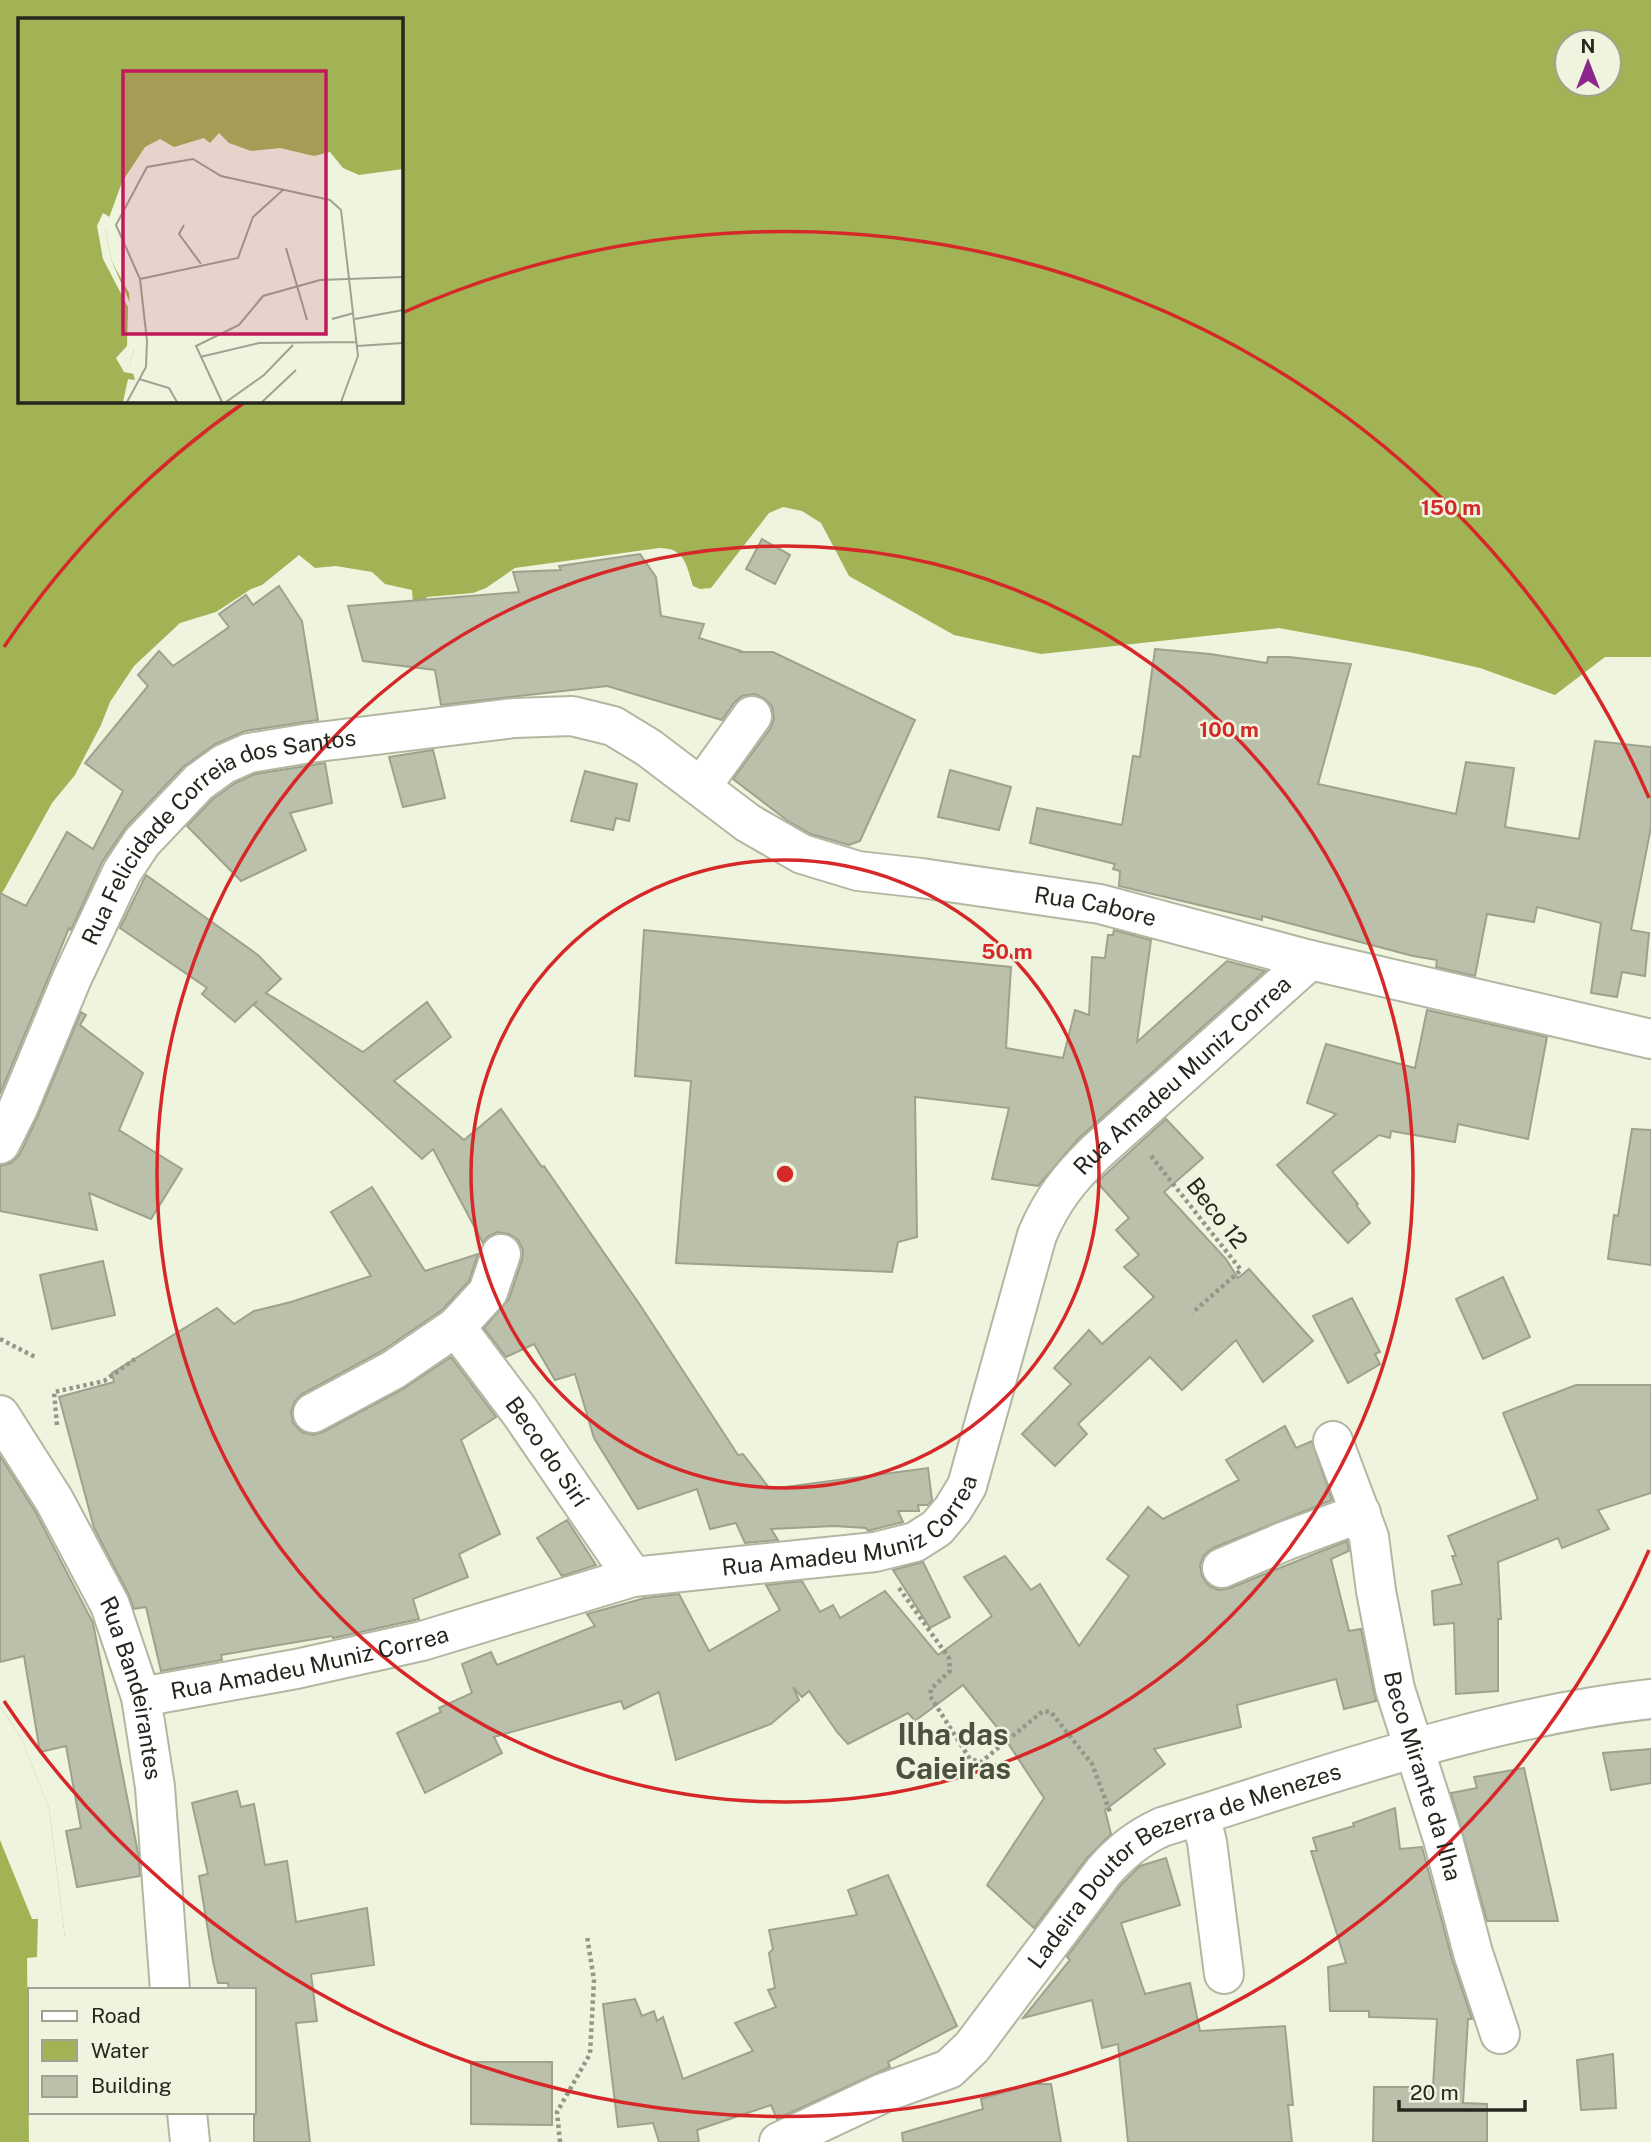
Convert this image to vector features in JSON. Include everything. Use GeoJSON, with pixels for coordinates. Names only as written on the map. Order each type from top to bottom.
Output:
{"type":"FeatureCollection","features":[{"type":"Feature","properties":{"kind":"street","name":"Rua Cabore"},"geometry":{"type":"LineString","coordinates":[[572,716],[613,726],[649,748],[748,823],[802,854],[858,871],[1100,904],[1310,960],[1651,1039]]}},
{"type":"Feature","properties":{"kind":"street","name":"Rua Felicidade Correia dos Santos"},"geometry":{"type":"LineString","coordinates":[[0,1144],[18,1108],[72,978],[122,872],[142,842],[199,782],[224,764],[249,752],[514,718],[572,716]]}},
{"type":"Feature","properties":{"kind":"street"},"geometry":{"type":"LineString","coordinates":[[701,787],[751,716]]}},
{"type":"Feature","properties":{"kind":"street","name":"Rua Amadeu Muniz Correa"},"geometry":{"type":"LineString","coordinates":[[141,1697],[296,1669],[422,1641],[634,1577],[875,1552],[915,1542],[937,1528],[954,1509],[967,1486],[1037,1236],[1048,1210],[1070,1178],[1310,960]]}},
{"type":"Feature","properties":{"kind":"street"},"geometry":{"type":"LineString","coordinates":[[313,1413],[393,1370],[456,1327],[488,1292],[501,1254]]}},
{"type":"Feature","properties":{"kind":"street","name":"Beco do Sirí"},"geometry":{"type":"LineString","coordinates":[[456,1327],[520,1412],[634,1577]]}},
{"type":"Feature","properties":{"kind":"street","name":"Rua Bandeirantes"},"geometry":{"type":"LineString","coordinates":[[0,1415],[54,1500],[110,1605],[141,1697],[155,1787],[170,1988]]}},
{"type":"Feature","properties":{"kind":"street","name":"Beco Mirante da Ilha"},"geometry":{"type":"LineString","coordinates":[[1332,1440],[1369,1537],[1387,1653],[1500,2034]]}},
{"type":"Feature","properties":{"kind":"street"},"geometry":{"type":"LineString","coordinates":[[1222,1568],[1361,1513]]}},
{"type":"Feature","properties":{"kind":"street","name":"Ladeira Doutor Bezerra de Menezes"},"geometry":{"type":"LineString","coordinates":[[779,2142],[883,2093],[949,2069],[972,2047],[1104,1871],[1124,1849],[1142,1836],[1162,1827],[1414,1748],[1565,1712],[1651,1699]]}},
{"type":"Feature","properties":{"kind":"street"},"geometry":{"type":"LineString","coordinates":[[1200,1815],[1207,1842],[1224,1974]]}},
{"type":"Feature","properties":{"kind":"street"},"geometry":{"type":"LineString","coordinates":[[187,2114],[190,2142]]}},
{"type":"Feature","properties":{"kind":"path","name":"Beco 12"},"geometry":{"type":"LineString","coordinates":[[1127,1125],[1241,1270],[1192,1313]]}},
{"type":"Feature","properties":{"kind":"path"},"geometry":{"type":"LineString","coordinates":[[0,1339],[37,1358]]}},
{"type":"Feature","properties":{"kind":"path"},"geometry":{"type":"LineString","coordinates":[[58,1429],[54,1392],[104,1381],[135,1359]]}},
{"type":"Feature","properties":{"kind":"path"},"geometry":{"type":"LineString","coordinates":[[875,1552],[949,1658],[950,1671],[931,1689],[930,1696],[970,1759],[981,1762],[1043,1711],[1051,1712],[1092,1764],[1124,1849]]}},
{"type":"Feature","properties":{"kind":"path"},"geometry":{"type":"LineString","coordinates":[[560,2142],[557,2112],[590,2054],[594,1980],[587,1936]]}},
{"type":"Feature","properties":{"kind":"water"},"geometry":{"type":"Polygon","coordinates":[[[0,0],[1651,0],[1651,657],[1605,657],[1555,695],[1480,668],[1279,628],[1041,654],[954,635],[849,576],[821,523],[802,511],[783,507],[769,513],[711,588],[700,589],[693,586],[686,564],[679,554],[659,548],[515,568],[486,588],[473,593],[427,597],[414,619],[412,590],[385,584],[372,572],[336,566],[315,568],[299,555],[262,585],[251,589],[216,612],[180,623],[134,666],[110,702],[75,775],[52,803],[0,897],[0,0]]]}},
{"type":"Feature","properties":{"kind":"water"},"geometry":{"type":"Polygon","coordinates":[[[0,1706],[21,1738],[49,1808],[65,1938],[31,1988],[28,1988],[28,2114],[33,2114],[79,2142],[0,2142],[0,1706]]]}},
{"type":"Feature","properties":{"kind":"pier"},"geometry":{"type":"Polygon","coordinates":[[[0,1706],[21,1738],[49,1808],[65,1938],[69,1940],[73,1988],[28,1988],[28,2050],[27,1958],[37,1957],[38,1919],[32,1919],[0,1840],[0,1706]]]}},
{"type":"Feature","properties":{"kind":"pier"},"geometry":{"type":"Polygon","coordinates":[[[29,2114],[81,2114],[83,2142],[29,2142],[29,2114]]]}},
{"type":"Feature","properties":{"kind":"building"},"geometry":{"type":"Polygon","coordinates":[[[762,539],[790,555],[775,584],[746,569],[762,539]]]}},
{"type":"Feature","properties":{"kind":"building"},"geometry":{"type":"Polygon","coordinates":[[[640,554],[656,577],[661,616],[704,624],[699,638],[740,652],[773,652],[915,720],[860,841],[849,845],[811,834],[788,821],[733,779],[770,729],[774,719],[772,706],[755,694],[742,696],[722,720],[607,686],[441,705],[435,670],[363,661],[348,606],[519,592],[513,572],[561,570],[559,566],[640,554]]]}},
{"type":"Feature","properties":{"kind":"building"},"geometry":{"type":"Polygon","coordinates":[[[279,586],[302,621],[318,720],[245,731],[215,744],[183,767],[126,827],[102,862],[71,930],[69,928],[0,1094],[0,893],[26,906],[67,832],[93,849],[123,791],[85,763],[148,686],[138,675],[159,651],[173,666],[229,627],[219,614],[246,595],[253,605],[279,586]]]}},
{"type":"Feature","properties":{"kind":"building"},"geometry":{"type":"Polygon","coordinates":[[[1155,649],[1267,663],[1268,657],[1289,657],[1351,664],[1318,784],[1456,814],[1466,762],[1514,768],[1505,827],[1579,839],[1595,741],[1651,747],[1651,827],[1631,930],[1649,933],[1645,976],[1622,972],[1617,997],[1591,993],[1601,923],[1537,907],[1534,922],[1487,914],[1475,976],[1436,967],[1437,960],[1262,916],[1262,920],[1119,886],[1120,871],[1113,869],[1115,864],[1030,843],[1037,808],[1122,825],[1133,756],[1140,757],[1155,649]]]}},
{"type":"Feature","properties":{"kind":"building"},"geometry":{"type":"Polygon","coordinates":[[[433,750],[445,798],[403,807],[389,757],[433,750]]]}},
{"type":"Feature","properties":{"kind":"building"},"geometry":{"type":"Polygon","coordinates":[[[325,763],[332,803],[290,813],[306,850],[241,881],[187,826],[213,799],[235,783],[255,774],[325,763]]]}},
{"type":"Feature","properties":{"kind":"building"},"geometry":{"type":"Polygon","coordinates":[[[950,770],[1011,787],[999,830],[938,817],[950,770]]]}},
{"type":"Feature","properties":{"kind":"building"},"geometry":{"type":"Polygon","coordinates":[[[585,771],[637,784],[629,821],[616,818],[613,830],[571,821],[585,771]]]}},
{"type":"Feature","properties":{"kind":"building"},"geometry":{"type":"Polygon","coordinates":[[[146,875],[258,955],[281,979],[266,993],[363,1052],[427,1002],[451,1037],[394,1081],[464,1140],[501,1109],[542,1167],[544,1166],[640,1305],[738,1455],[743,1454],[770,1489],[928,1468],[932,1500],[928,1505],[918,1505],[919,1511],[898,1511],[903,1522],[868,1531],[866,1528],[834,1526],[771,1529],[778,1540],[745,1543],[736,1523],[710,1529],[697,1489],[638,1509],[594,1438],[575,1374],[555,1380],[534,1344],[506,1357],[484,1328],[509,1299],[522,1260],[523,1250],[518,1240],[509,1234],[497,1232],[487,1237],[483,1243],[433,1149],[422,1159],[254,1005],[257,1001],[235,1022],[202,994],[207,988],[120,928],[146,875]]]}},
{"type":"Feature","properties":{"kind":"building"},"geometry":{"type":"Polygon","coordinates":[[[644,930],[1011,967],[1006,1048],[1063,1058],[1075,1010],[1089,1015],[1092,957],[1105,958],[1108,935],[1113,935],[1114,930],[1151,940],[1137,1042],[1227,961],[1265,971],[1079,1138],[1038,1186],[992,1179],[1009,1108],[915,1097],[917,1237],[898,1242],[892,1272],[676,1263],[691,1081],[635,1076],[644,930]]]}},
{"type":"Feature","properties":{"kind":"building"},"geometry":{"type":"Polygon","coordinates":[[[1427,1010],[1547,1037],[1528,1139],[1458,1124],[1455,1142],[1391,1131],[1390,1138],[1379,1135],[1332,1172],[1370,1223],[1348,1243],[1277,1165],[1336,1114],[1307,1103],[1326,1044],[1415,1068],[1427,1010]]]}},
{"type":"Feature","properties":{"kind":"building"},"geometry":{"type":"Polygon","coordinates":[[[81,1012],[86,1015],[80,1025],[143,1073],[119,1130],[182,1169],[151,1219],[89,1193],[97,1230],[0,1211],[0,1166],[11,1163],[20,1154],[81,1012]]]}},
{"type":"Feature","properties":{"kind":"building"},"geometry":{"type":"Polygon","coordinates":[[[1166,1119],[1203,1158],[1164,1192],[1226,1259],[1238,1278],[1249,1269],[1313,1341],[1263,1382],[1236,1340],[1182,1390],[1150,1357],[1078,1424],[1087,1434],[1055,1466],[1022,1434],[1071,1384],[1054,1368],[1089,1330],[1102,1344],[1154,1297],[1124,1267],[1139,1255],[1116,1230],[1129,1218],[1097,1182],[1166,1119]]]}},
{"type":"Feature","properties":{"kind":"building"},"geometry":{"type":"Polygon","coordinates":[[[1632,1129],[1651,1130],[1651,1265],[1608,1259],[1632,1129]]]}},
{"type":"Feature","properties":{"kind":"building"},"geometry":{"type":"Polygon","coordinates":[[[372,1187],[425,1271],[478,1254],[469,1281],[442,1310],[382,1351],[302,1394],[295,1401],[291,1412],[293,1423],[302,1432],[313,1435],[323,1432],[403,1389],[451,1357],[496,1417],[461,1440],[500,1534],[459,1554],[468,1577],[413,1599],[419,1619],[333,1638],[332,1636],[221,1655],[222,1660],[161,1671],[146,1607],[134,1609],[94,1528],[59,1397],[114,1382],[112,1373],[217,1308],[234,1324],[254,1311],[371,1276],[331,1212],[372,1187]]]}},
{"type":"Feature","properties":{"kind":"building"},"geometry":{"type":"Polygon","coordinates":[[[103,1261],[115,1315],[52,1329],[40,1275],[103,1261]]]}},
{"type":"Feature","properties":{"kind":"building"},"geometry":{"type":"Polygon","coordinates":[[[1503,1277],[1530,1337],[1483,1359],[1456,1299],[1503,1277]]]}},
{"type":"Feature","properties":{"kind":"building"},"geometry":{"type":"Polygon","coordinates":[[[1352,1298],[1380,1352],[1375,1354],[1380,1364],[1348,1383],[1313,1316],[1352,1298]]]}},
{"type":"Feature","properties":{"kind":"building"},"geometry":{"type":"Polygon","coordinates":[[[1576,1385],[1651,1385],[1651,1493],[1598,1510],[1609,1529],[1562,1548],[1558,1538],[1498,1562],[1501,1619],[1498,1619],[1498,1691],[1456,1694],[1454,1623],[1434,1625],[1432,1591],[1462,1584],[1448,1536],[1538,1499],[1503,1413],[1576,1385]]]}},
{"type":"Feature","properties":{"kind":"building"},"geometry":{"type":"Polygon","coordinates":[[[1285,1426],[1296,1448],[1312,1441],[1332,1500],[1213,1548],[1204,1555],[1200,1565],[1202,1576],[1209,1586],[1219,1590],[1230,1588],[1347,1541],[1349,1551],[1331,1559],[1349,1631],[1361,1629],[1376,1701],[1344,1709],[1336,1679],[1237,1705],[1241,1727],[1154,1749],[1165,1764],[1105,1810],[1111,1834],[1087,1858],[1034,1928],[987,1885],[1044,1798],[1000,1731],[963,1685],[915,1721],[908,1713],[848,1744],[809,1691],[802,1697],[793,1687],[799,1700],[771,1724],[676,1760],[659,1692],[624,1709],[621,1701],[494,1737],[502,1753],[425,1793],[397,1733],[441,1712],[439,1708],[472,1693],[462,1664],[491,1652],[497,1665],[595,1626],[587,1614],[645,1598],[679,1594],[709,1651],[780,1610],[766,1585],[802,1581],[820,1612],[833,1605],[840,1618],[885,1591],[938,1655],[992,1616],[964,1577],[1005,1556],[1031,1590],[1040,1584],[1079,1646],[1129,1576],[1107,1559],[1148,1507],[1163,1519],[1239,1480],[1226,1460],[1285,1426]]]}},
{"type":"Feature","properties":{"kind":"building"},"geometry":{"type":"Polygon","coordinates":[[[0,1456],[35,1511],[93,1623],[138,1853],[140,1876],[77,1887],[66,1831],[81,1828],[66,1746],[40,1752],[24,1656],[0,1662],[0,1456]]]}},
{"type":"Feature","properties":{"kind":"building"},"geometry":{"type":"Polygon","coordinates":[[[567,1520],[596,1565],[562,1576],[537,1538],[567,1520]]]}},
{"type":"Feature","properties":{"kind":"building"},"geometry":{"type":"Polygon","coordinates":[[[923,1562],[950,1617],[930,1628],[893,1570],[923,1562]]]}},
{"type":"Feature","properties":{"kind":"building"},"geometry":{"type":"Polygon","coordinates":[[[1651,1749],[1651,1783],[1611,1790],[1603,1753],[1651,1749]]]}},
{"type":"Feature","properties":{"kind":"building"},"geometry":{"type":"Polygon","coordinates":[[[1524,1768],[1558,1921],[1487,1921],[1451,1793],[1477,1788],[1474,1777],[1524,1768]]]}},
{"type":"Feature","properties":{"kind":"building"},"geometry":{"type":"Polygon","coordinates":[[[237,1791],[241,1807],[254,1804],[265,1865],[287,1861],[296,1922],[367,1908],[374,1965],[311,1974],[317,2021],[296,2023],[310,2142],[254,2142],[256,1988],[229,1988],[228,1983],[218,1983],[199,1876],[208,1874],[192,1803],[237,1791]]]}},
{"type":"Feature","properties":{"kind":"building"},"geometry":{"type":"Polygon","coordinates":[[[1395,1808],[1400,1849],[1422,1847],[1452,1959],[1472,2019],[1468,2019],[1463,2103],[1487,2104],[1487,2142],[1373,2142],[1374,2087],[1433,2087],[1437,2019],[1369,2017],[1369,2011],[1330,2011],[1328,1967],[1346,1963],[1311,1851],[1317,1851],[1313,1838],[1354,1826],[1353,1823],[1395,1808]]]}},
{"type":"Feature","properties":{"kind":"building"},"geometry":{"type":"Polygon","coordinates":[[[1166,1858],[1180,1905],[1121,1923],[1145,1994],[1190,1983],[1200,2031],[1285,2026],[1293,2105],[1288,2105],[1292,2142],[1128,2142],[1118,2044],[1102,2048],[1092,2000],[1023,2018],[1070,1960],[1067,1957],[1121,1885],[1140,1866],[1166,1858]]]}},
{"type":"Feature","properties":{"kind":"building"},"geometry":{"type":"Polygon","coordinates":[[[888,1875],[957,2026],[888,2062],[890,2067],[777,2119],[771,2105],[697,2130],[699,2142],[659,2142],[653,2123],[618,2127],[603,2004],[635,1999],[642,2016],[654,2011],[657,2021],[663,2017],[683,2079],[753,2051],[735,2023],[776,2007],[768,1990],[775,1988],[769,1953],[773,1949],[769,1930],[857,1915],[848,1890],[888,1875]]]}},
{"type":"Feature","properties":{"kind":"building"},"geometry":{"type":"Polygon","coordinates":[[[1613,2054],[1616,2108],[1581,2110],[1577,2060],[1613,2054]]]}},
{"type":"Feature","properties":{"kind":"building"},"geometry":{"type":"Polygon","coordinates":[[[471,2062],[552,2062],[552,2125],[471,2124],[471,2062]]]}},
{"type":"Feature","properties":{"kind":"building"},"geometry":{"type":"Polygon","coordinates":[[[1032,2084],[1051,2084],[1061,2142],[903,2142],[902,2133],[983,2109],[981,2099],[1032,2084]]]}},
{"type":"Feature","properties":{"kind":"district","name":"Ilha das Caieiras"},"geometry":{"type":"Point","coordinates":[953,1752]}}]}
